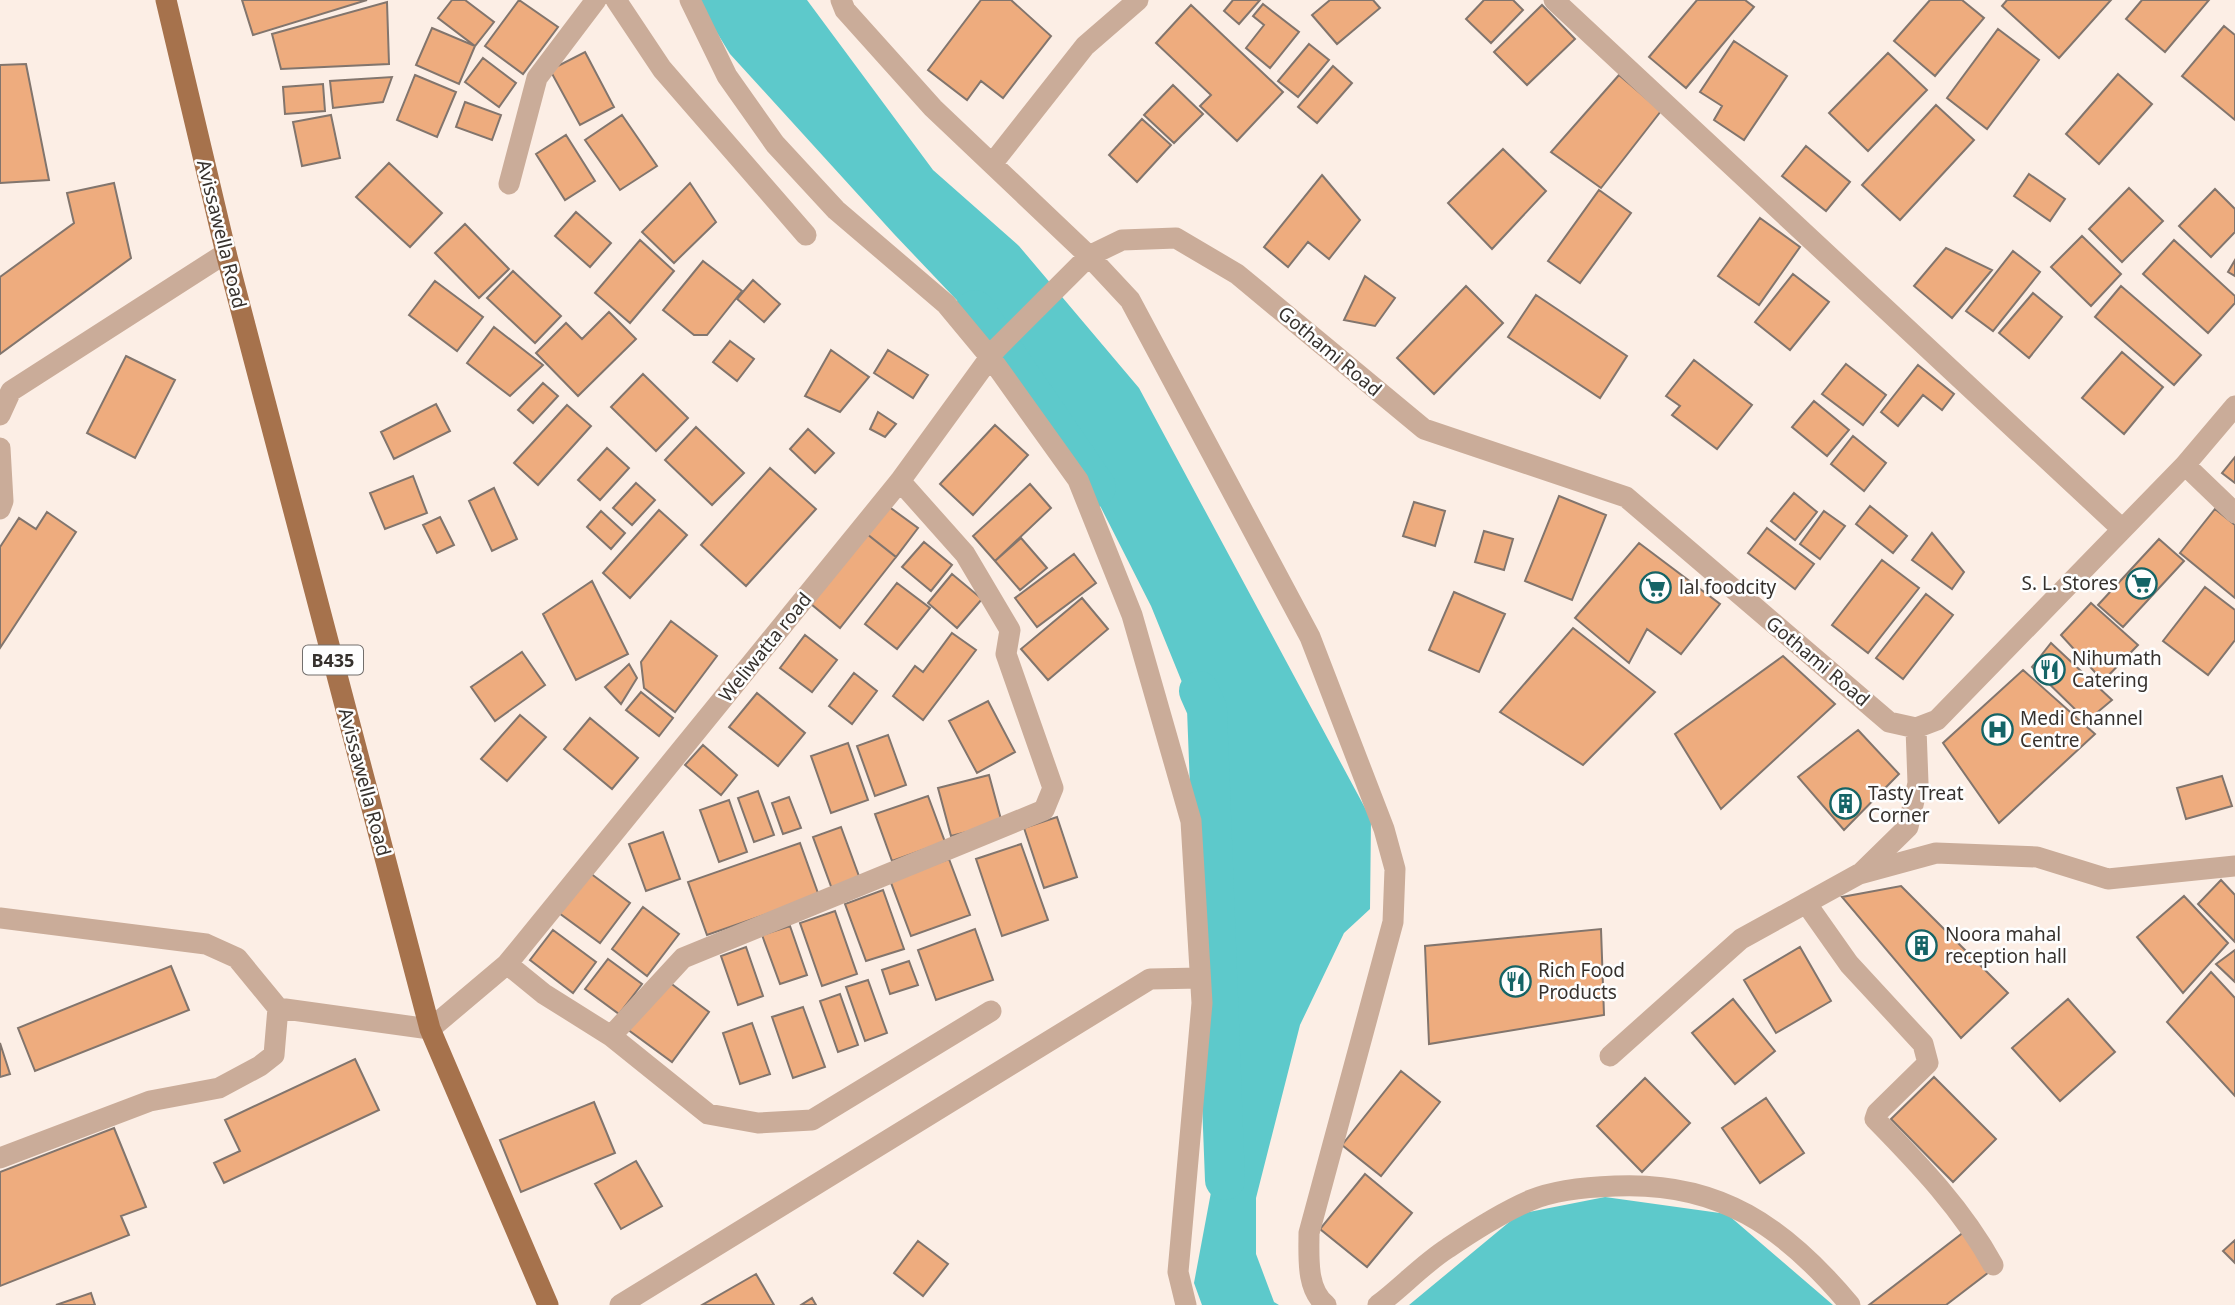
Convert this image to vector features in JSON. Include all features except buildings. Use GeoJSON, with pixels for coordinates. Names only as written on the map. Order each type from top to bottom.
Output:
{"type":"FeatureCollection","features":[{"type":"Feature","properties":{"kind":"main road","name":"Avissawella Road"},"geometry":{"type":"LineString","coordinates":[[166,0],[226,253],[430,1029],[548,1305]]}},
{"type":"Feature","properties":{"kind":"street"},"geometry":{"type":"LineString","coordinates":[[509,184],[537,78],[596,0]]}},
{"type":"Feature","properties":{"kind":"street"},"geometry":{"type":"LineString","coordinates":[[616,0],[662,69],[806,235]]}},
{"type":"Feature","properties":{"kind":"street"},"geometry":{"type":"LineString","coordinates":[[690,0],[727,76],[775,144],[836,210],[946,304],[993,353],[1077,480],[1132,615],[1191,821],[1202,1003],[1178,1272],[1186,1305]]}},
{"type":"Feature","properties":{"kind":"street"},"geometry":{"type":"LineString","coordinates":[[841,0],[845,10],[933,108],[992,164],[1083,263],[1130,300],[1311,637],[1384,829],[1395,869],[1392,922],[1309,1233],[1309,1266],[1316,1297],[1326,1305]]}},
{"type":"Feature","properties":{"kind":"street"},"geometry":{"type":"LineString","coordinates":[[992,164],[1085,46],[1138,0]]}},
{"type":"Feature","properties":{"kind":"street"},"geometry":{"type":"LineString","coordinates":[[1554,0],[2122,529]]}},
{"type":"Feature","properties":{"kind":"street","name":"Gothami Road"},"geometry":{"type":"LineString","coordinates":[[1083,263],[1122,240],[1176,237],[1237,274],[1424,429],[1626,497],[1889,722],[1916,728]]}},
{"type":"Feature","properties":{"kind":"street"},"geometry":{"type":"LineString","coordinates":[[0,415],[11,391],[226,253]]}},
{"type":"Feature","properties":{"kind":"street","name":"Weliwatta road"},"geometry":{"type":"LineString","coordinates":[[430,1029],[506,964],[900,481],[993,353],[1083,263]]}},
{"type":"Feature","properties":{"kind":"street"},"geometry":{"type":"LineString","coordinates":[[1859,874],[1908,827],[1918,783],[1916,728],[1937,720],[2185,465],[2235,406]]}},
{"type":"Feature","properties":{"kind":"street"},"geometry":{"type":"LineString","coordinates":[[0,448],[3,501],[0,509]]}},
{"type":"Feature","properties":{"kind":"street"},"geometry":{"type":"LineString","coordinates":[[2185,465],[2235,513]]}},
{"type":"Feature","properties":{"kind":"street"},"geometry":{"type":"LineString","coordinates":[[611,1037],[683,958],[1044,810],[1053,788],[1006,654],[1010,630],[965,555],[900,481]]}},
{"type":"Feature","properties":{"kind":"street"},"geometry":{"type":"LineString","coordinates":[[1610,1056],[1741,939],[1859,874],[1936,853],[2037,857],[2108,879],[2235,866]]}},
{"type":"Feature","properties":{"kind":"street"},"geometry":{"type":"LineString","coordinates":[[1806,903],[1849,964],[1923,1044],[1928,1063],[1877,1113],[1875,1119],[1933,1180],[1964,1219],[1993,1265]]}},
{"type":"Feature","properties":{"kind":"street"},"geometry":{"type":"LineString","coordinates":[[0,918],[206,944],[237,958],[278,1008],[430,1029]]}},
{"type":"Feature","properties":{"kind":"street"},"geometry":{"type":"LineString","coordinates":[[506,964],[544,994],[611,1037],[708,1114],[758,1124],[812,1120],[991,1011]]}},
{"type":"Feature","properties":{"kind":"street"},"geometry":{"type":"LineString","coordinates":[[620,1305],[1150,979],[1200,978]]}},
{"type":"Feature","properties":{"kind":"street"},"geometry":{"type":"LineString","coordinates":[[0,1158],[150,1101],[219,1088],[260,1066],[274,1055],[278,1008]]}},
{"type":"Feature","properties":{"kind":"street"},"geometry":{"type":"LineString","coordinates":[[1378,1305],[1447,1248],[1532,1200],[1593,1186],[1654,1184],[1702,1193],[1740,1209],[1792,1245],[1850,1305]]}},
{"type":"Feature","properties":{"kind":"water"},"geometry":{"type":"Polygon","coordinates":[[[697,0],[807,0],[933,170],[1019,246],[1139,388],[1371,819],[1370,909],[1344,933],[1300,1025],[1256,1198],[1256,1254],[1274,1302],[1279,1305],[1202,1305],[1194,1283],[1227,1107],[1229,950],[1221,778],[1151,606],[1088,482],[1028,375],[894,234],[730,54],[697,0]]]}},
{"type":"Feature","properties":{"kind":"water"},"geometry":{"type":"Polygon","coordinates":[[[1605,1197],[1727,1214],[1833,1305],[1409,1305],[1519,1214],[1605,1197]]]}},
{"type":"Feature","properties":{"kind":"waterway"},"geometry":{"type":"LineString","coordinates":[[975,310],[1096,487]]}},
{"type":"Feature","properties":{"kind":"waterway"},"geometry":{"type":"LineString","coordinates":[[1199,691],[1207,709],[1225,1180]]}},
{"type":"Feature","properties":{"kind":"place","name":"S. L. Stores"},"geometry":{"type":"Point","coordinates":[2141,583]}},
{"type":"Feature","properties":{"kind":"place","name":"lal foodcity"},"geometry":{"type":"Point","coordinates":[1656,587]}},
{"type":"Feature","properties":{"kind":"place","name":"Nihumath Catering"},"geometry":{"type":"Point","coordinates":[2049,669]}},
{"type":"Feature","properties":{"kind":"place","name":"Medi Channel Centre"},"geometry":{"type":"Point","coordinates":[1997,729]}},
{"type":"Feature","properties":{"kind":"place","name":"Tasty Treat Corner"},"geometry":{"type":"Point","coordinates":[1845,804]}},
{"type":"Feature","properties":{"kind":"place","name":"Noora mahal reception hall"},"geometry":{"type":"Point","coordinates":[1922,945]}},
{"type":"Feature","properties":{"kind":"place","name":"Rich Food Products"},"geometry":{"type":"Point","coordinates":[1515,981]}}]}
